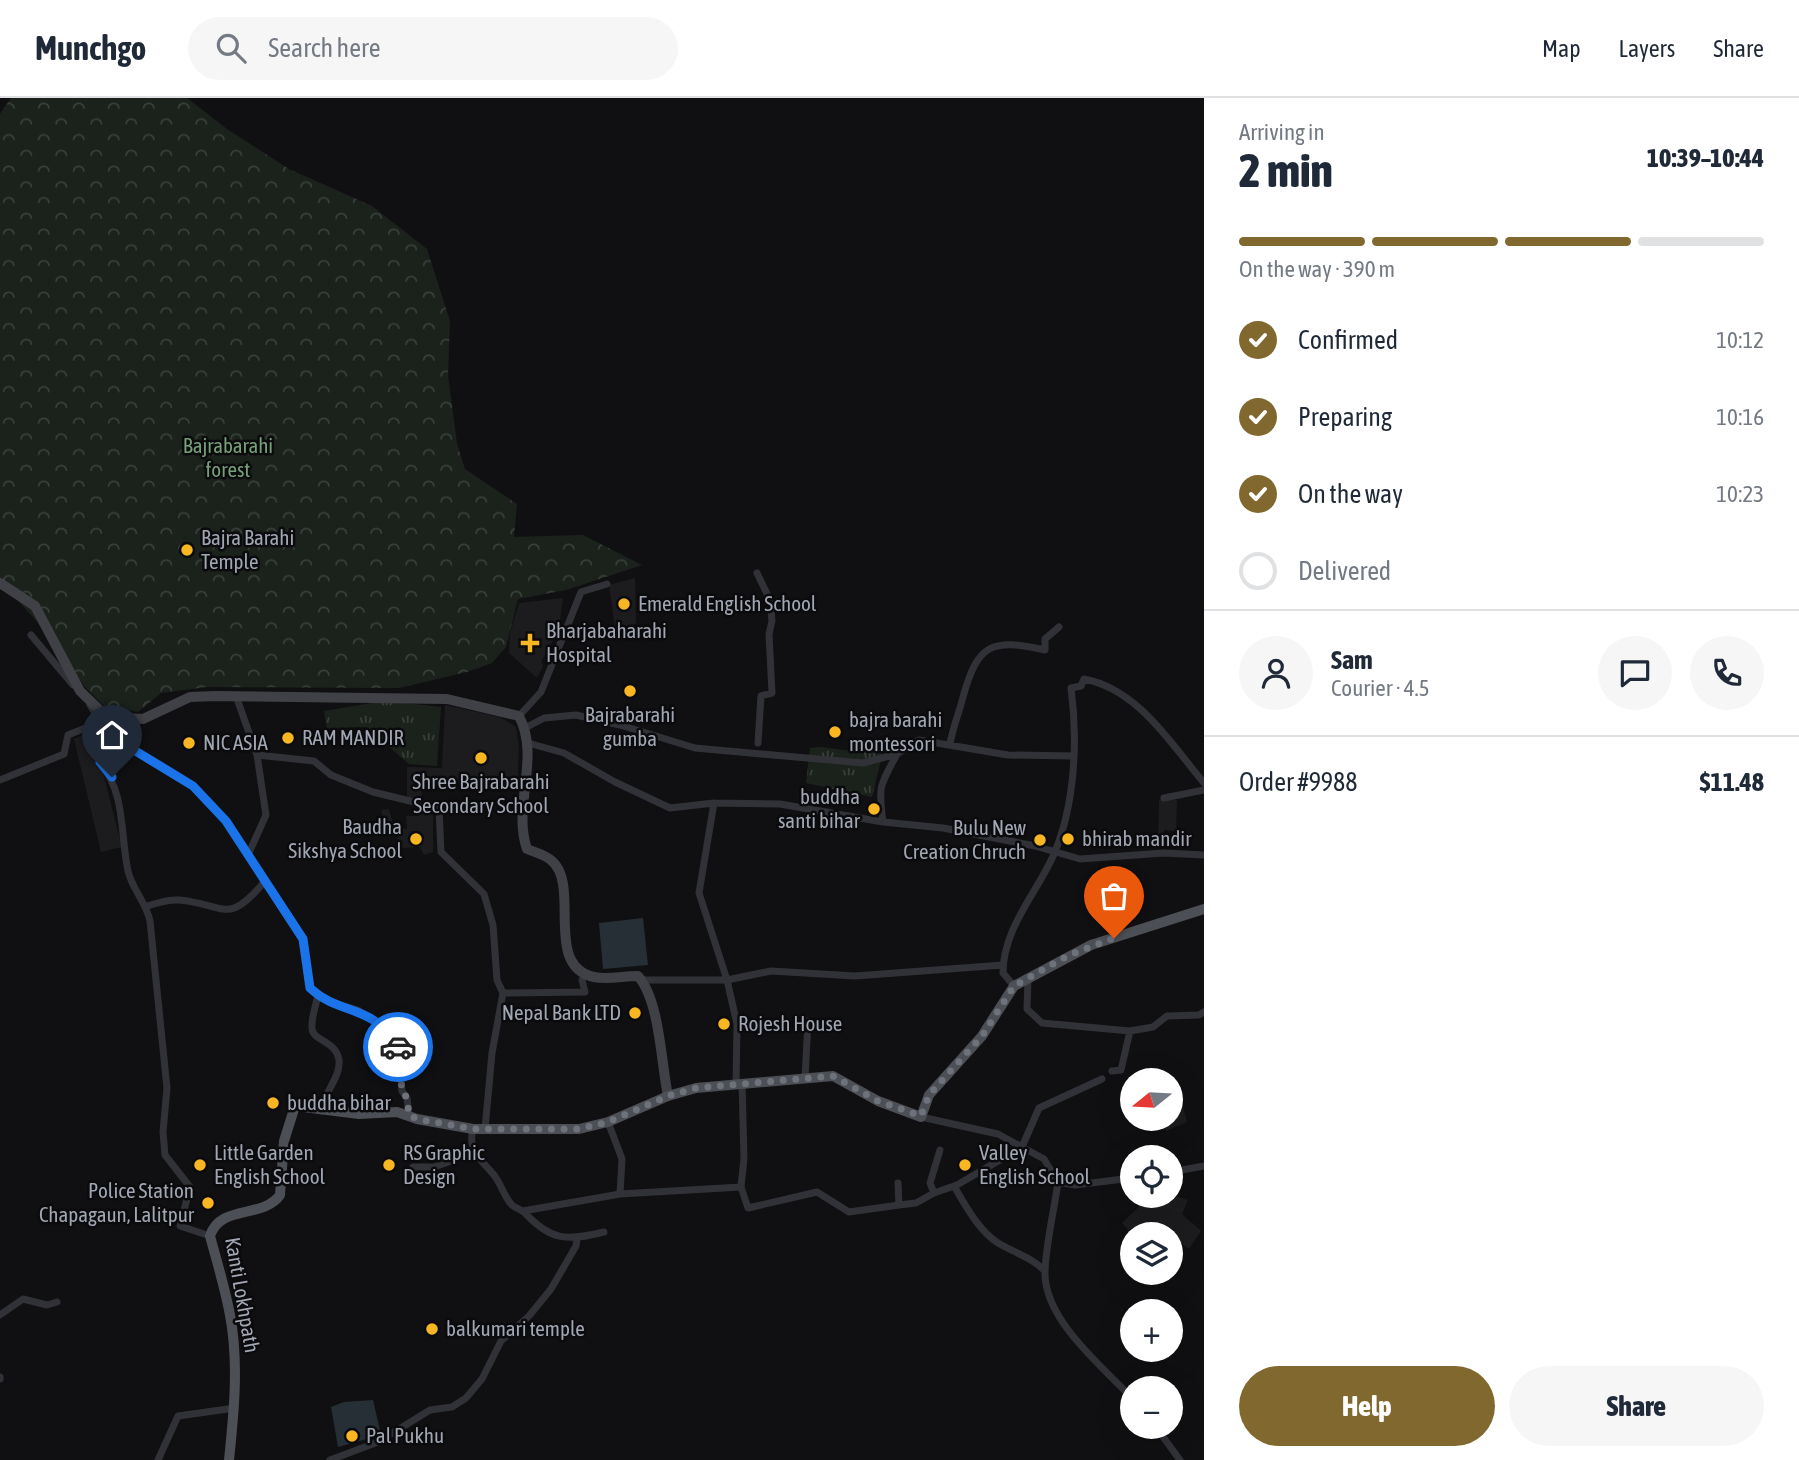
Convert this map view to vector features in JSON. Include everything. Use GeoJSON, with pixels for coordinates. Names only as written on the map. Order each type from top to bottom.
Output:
{"type":"FeatureCollection","features":[{"type":"Feature","properties":{"kind":"main road"},"geometry":{"type":"LineString","coordinates":[[921,1116],[929,1095],[982,1036],[1014,986],[1028,976],[1091,945],[1204,909]]}},
{"type":"Feature","properties":{"kind":"main road","name":"Kanti Lokhpath"},"geometry":{"type":"LineString","coordinates":[[229,1460],[235,1408],[230,1316],[210,1236],[213,1226],[222,1219],[276,1201],[282,1190],[284,1141],[292,1108],[298,1106],[321,1112],[359,1114],[397,1112],[417,1119],[479,1129],[579,1129],[608,1122],[668,1096],[696,1088],[833,1076],[878,1101],[921,1116]]}},
{"type":"Feature","properties":{"kind":"street"},"geometry":{"type":"LineString","coordinates":[[757,573],[770,600],[772,621],[769,634],[772,693],[761,696],[758,743]]}},
{"type":"Feature","properties":{"kind":"street"},"geometry":{"type":"LineString","coordinates":[[0,583],[36,606],[80,691],[107,717],[143,719],[190,697],[236,696],[447,699],[519,716]]}},
{"type":"Feature","properties":{"kind":"street"},"geometry":{"type":"LineString","coordinates":[[519,716],[541,692],[581,592],[607,584]]}},
{"type":"Feature","properties":{"kind":"street"},"geometry":{"type":"LineString","coordinates":[[950,744],[971,667],[991,647],[1013,643],[1045,650],[1045,639],[1059,627]]}},
{"type":"Feature","properties":{"kind":"street"},"geometry":{"type":"LineString","coordinates":[[31,635],[92,707],[105,730],[100,762],[112,777],[122,821],[128,873],[147,905],[167,1088],[163,1132],[165,1155],[190,1187],[180,1226],[210,1236]]}},
{"type":"Feature","properties":{"kind":"street"},"geometry":{"type":"LineString","coordinates":[[1014,986],[1003,972],[1008,938],[1054,853],[1066,808],[1074,757],[1071,688],[1081,686],[1084,680],[1101,682],[1124,696],[1146,715],[1204,783]]}},
{"type":"Feature","properties":{"kind":"street"},"geometry":{"type":"LineString","coordinates":[[236,696],[257,755],[267,815],[248,855]]}},
{"type":"Feature","properties":{"kind":"street"},"geometry":{"type":"LineString","coordinates":[[525,728],[544,718],[576,715],[620,725],[695,748],[863,763],[897,754],[919,740],[1008,755],[1074,757]]}},
{"type":"Feature","properties":{"kind":"street"},"geometry":{"type":"LineString","coordinates":[[519,716],[528,743],[524,840],[527,849],[552,861],[562,876],[565,943],[573,961],[586,974],[596,977],[638,976],[641,981],[652,1003],[668,1096]]}},
{"type":"Feature","properties":{"kind":"street"},"geometry":{"type":"LineString","coordinates":[[0,780],[64,754],[68,735],[88,727],[103,739],[129,747],[193,786],[226,821],[303,939],[308,982],[318,995],[330,1002],[358,1010],[390,1033],[398,1048],[402,1091],[407,1098],[409,1115]]}},
{"type":"Feature","properties":{"kind":"street"},"geometry":{"type":"LineString","coordinates":[[528,743],[564,753],[615,782],[670,808],[714,803],[780,804],[883,822],[943,828],[1035,846],[1080,859],[1164,853],[1204,855]]}},
{"type":"Feature","properties":{"kind":"street"},"geometry":{"type":"LineString","coordinates":[[883,822],[879,794],[882,776],[897,754]]}},
{"type":"Feature","properties":{"kind":"street"},"geometry":{"type":"LineString","coordinates":[[257,755],[314,761],[331,775],[373,792],[439,808],[441,852],[484,894],[493,925],[497,980],[503,993],[479,1129],[471,1146],[493,1173],[512,1205],[523,1211],[533,1225],[577,1239],[604,1232]]}},
{"type":"Feature","properties":{"kind":"street"},"geometry":{"type":"LineString","coordinates":[[1164,798],[1204,790]]}},
{"type":"Feature","properties":{"kind":"street"},"geometry":{"type":"LineString","coordinates":[[714,803],[699,893],[727,981],[737,1024],[744,1158],[741,1187],[748,1208],[817,1192],[849,1212],[916,1203],[954,1186],[1022,1147],[1039,1108],[1102,1079]]}},
{"type":"Feature","properties":{"kind":"street"},"geometry":{"type":"LineString","coordinates":[[147,905],[180,900],[230,909],[243,905],[265,881]]}},
{"type":"Feature","properties":{"kind":"street"},"geometry":{"type":"LineString","coordinates":[[641,981],[727,981],[771,971],[855,976],[1003,965]]}},
{"type":"Feature","properties":{"kind":"street"},"geometry":{"type":"LineString","coordinates":[[503,993],[555,991],[580,994],[585,992],[582,980],[586,974]]}},
{"type":"Feature","properties":{"kind":"street"},"geometry":{"type":"LineString","coordinates":[[1028,976],[1027,1009],[1042,1023],[1130,1031],[1153,1027],[1167,1016],[1199,1015],[1204,1012]]}},
{"type":"Feature","properties":{"kind":"street"},"geometry":{"type":"LineString","coordinates":[[318,995],[311,1030],[314,1036],[331,1044],[339,1061],[338,1074],[323,1096],[321,1112]]}},
{"type":"Feature","properties":{"kind":"street"},"geometry":{"type":"LineString","coordinates":[[805,1078],[808,1021]]}},
{"type":"Feature","properties":{"kind":"street"},"geometry":{"type":"LineString","coordinates":[[1112,1071],[1121,1070],[1130,1031]]}},
{"type":"Feature","properties":{"kind":"street"},"geometry":{"type":"LineString","coordinates":[[921,1116],[998,1134],[1044,1159],[1058,1182],[1045,1271],[1048,1291],[1074,1339],[1120,1386]]}},
{"type":"Feature","properties":{"kind":"street"},"geometry":{"type":"LineString","coordinates":[[608,1122],[622,1159],[620,1194]]}},
{"type":"Feature","properties":{"kind":"street"},"geometry":{"type":"LineString","coordinates":[[934,1193],[930,1183],[940,1150]]}},
{"type":"Feature","properties":{"kind":"street"},"geometry":{"type":"LineString","coordinates":[[413,1167],[434,1167],[474,1153]]}},
{"type":"Feature","properties":{"kind":"street"},"geometry":{"type":"LineString","coordinates":[[1183,1170],[1204,1166]]}},
{"type":"Feature","properties":{"kind":"street"},"geometry":{"type":"LineString","coordinates":[[1058,1182],[1075,1185],[1120,1179]]}},
{"type":"Feature","properties":{"kind":"street"},"geometry":{"type":"LineString","coordinates":[[898,1183],[899,1205]]}},
{"type":"Feature","properties":{"kind":"street"},"geometry":{"type":"LineString","coordinates":[[954,1186],[968,1210],[996,1241],[1033,1259],[1045,1271]]}},
{"type":"Feature","properties":{"kind":"street"},"geometry":{"type":"LineString","coordinates":[[523,1211],[620,1194],[678,1193],[741,1187]]}},
{"type":"Feature","properties":{"kind":"street"},"geometry":{"type":"LineString","coordinates":[[330,1460],[378,1442],[430,1410],[452,1407],[466,1398],[482,1380],[501,1341],[529,1316],[551,1289],[577,1239]]}},
{"type":"Feature","properties":{"kind":"street"},"geometry":{"type":"LineString","coordinates":[[0,1315],[23,1299],[47,1306],[57,1302]]}},
{"type":"Feature","properties":{"kind":"street"},"geometry":{"type":"LineString","coordinates":[[158,1460],[178,1416],[235,1408]]}},
{"type":"Feature","properties":{"kind":"street"},"geometry":{"type":"LineString","coordinates":[[1165,1439],[1180,1460]]}},
{"type":"Feature","properties":{"kind":"shaded area","name":"Emerald English School"},"geometry":{"type":"Polygon","coordinates":[[[635,578],[636,624],[615,628],[609,585],[635,578]]]}},
{"type":"Feature","properties":{"kind":"shaded area","name":"Bharjabaharahi Hospital"},"geometry":{"type":"Polygon","coordinates":[[[563,598],[559,629],[541,662],[543,666],[537,678],[509,653],[510,633],[519,603],[563,598]]]}},
{"type":"Feature","properties":{"kind":"shaded area","name":"Shree Bajrabarahi Secondary School"},"geometry":{"type":"Polygon","coordinates":[[[445,705],[500,717],[516,727],[519,748],[517,791],[503,790],[502,785],[423,785],[421,802],[407,800],[407,767],[442,768],[445,705]]]}},
{"type":"Feature","properties":{"kind":"shaded area"},"geometry":{"type":"Polygon","coordinates":[[[88,733],[102,769],[122,847],[101,852],[74,739],[88,733]]]}},
{"type":"Feature","properties":{"kind":"shaded area"},"geometry":{"type":"Polygon","coordinates":[[[1159,799],[1177,800],[1176,831],[1164,830],[1163,848],[1158,848],[1159,799]]]}},
{"type":"Feature","properties":{"kind":"shaded area","name":"Baudha Sikshya School"},"geometry":{"type":"Polygon","coordinates":[[[389,809],[394,827],[407,829],[406,816],[418,816],[419,812],[433,814],[433,852],[424,855],[420,847],[399,848],[397,832],[386,832],[381,810],[389,809]]]}},
{"type":"Feature","properties":{"kind":"shaded area"},"geometry":{"type":"Polygon","coordinates":[[[643,918],[648,965],[603,969],[599,923],[643,918]]]}},
{"type":"Feature","properties":{"kind":"shaded area"},"geometry":{"type":"Polygon","coordinates":[[[1183,1106],[1187,1122],[1183,1124],[1183,1106]]]}},
{"type":"Feature","properties":{"kind":"shaded area"},"geometry":{"type":"Polygon","coordinates":[[[1183,1199],[1188,1200],[1182,1214],[1201,1231],[1189,1249],[1183,1244],[1183,1222],[1123,1222],[1138,1208],[1183,1208],[1183,1199]]]}},
{"type":"Feature","properties":{"kind":"shaded area"},"geometry":{"type":"Polygon","coordinates":[[[373,1400],[381,1435],[338,1447],[331,1407],[344,1402],[373,1400]]]}},
{"type":"Feature","properties":{"kind":"green space","name":"Bajrabarahi forest"},"geometry":{"type":"Polygon","coordinates":[[[11,98],[187,98],[227,129],[289,169],[372,206],[427,249],[450,321],[448,375],[457,444],[465,469],[517,504],[514,537],[583,535],[642,565],[566,590],[518,599],[506,647],[492,663],[467,672],[399,688],[207,687],[161,693],[138,712],[104,706],[84,686],[47,633],[0,580],[0,114],[11,98]]]}},
{"type":"Feature","properties":{"kind":"green space"},"geometry":{"type":"Polygon","coordinates":[[[385,701],[441,707],[437,766],[409,764],[366,727],[327,728],[324,711],[385,701]]]}},
{"type":"Feature","properties":{"kind":"green space"},"geometry":{"type":"Polygon","coordinates":[[[810,748],[859,752],[883,751],[872,797],[806,783],[810,748]]]}},
{"type":"Feature","properties":{"kind":"way so far"},"geometry":{"type":"LineString","coordinates":[[398,1047],[402,1066],[402,1091],[407,1098],[409,1115],[417,1119],[473,1129],[579,1129],[608,1122],[668,1096],[696,1088],[833,1076],[878,1101],[921,1116],[929,1095],[982,1036],[1014,986],[1069,955],[1114,938]]}},
{"type":"Feature","properties":{"kind":"place","name":"Bajra Barahi Temple"},"geometry":{"type":"Point","coordinates":[187,550]}},
{"type":"Feature","properties":{"kind":"place","name":"Emerald English School"},"geometry":{"type":"Point","coordinates":[624,604]}},
{"type":"Feature","properties":{"kind":"place","name":"Bharjabaharahi Hospital"},"geometry":{"type":"Point","coordinates":[530,643]}},
{"type":"Feature","properties":{"kind":"place","name":"Bajrabarahi gumba"},"geometry":{"type":"Point","coordinates":[630,691]}},
{"type":"Feature","properties":{"kind":"place","name":"bajra barahi montessori"},"geometry":{"type":"Point","coordinates":[835,732]}},
{"type":"Feature","properties":{"kind":"place","name":"RAM MANDIR"},"geometry":{"type":"Point","coordinates":[288,738]}},
{"type":"Feature","properties":{"kind":"place","name":"NIC ASIA"},"geometry":{"type":"Point","coordinates":[189,743]}},
{"type":"Feature","properties":{"kind":"place","name":"Shree Bajrabarahi Secondary School"},"geometry":{"type":"Point","coordinates":[481,758]}},
{"type":"Feature","properties":{"kind":"place","name":"buddha santi bihar"},"geometry":{"type":"Point","coordinates":[874,809]}},
{"type":"Feature","properties":{"kind":"place","name":"Baudha Sikshya School"},"geometry":{"type":"Point","coordinates":[416,839]}},
{"type":"Feature","properties":{"kind":"place","name":"bhirab mandir"},"geometry":{"type":"Point","coordinates":[1068,839]}},
{"type":"Feature","properties":{"kind":"place","name":"Bulu New Creation Chruch"},"geometry":{"type":"Point","coordinates":[1040,840]}},
{"type":"Feature","properties":{"kind":"place","name":"Nepal Bank LTD"},"geometry":{"type":"Point","coordinates":[635,1013]}},
{"type":"Feature","properties":{"kind":"place","name":"Rojesh House"},"geometry":{"type":"Point","coordinates":[724,1024]}},
{"type":"Feature","properties":{"kind":"place","name":"buddha bihar"},"geometry":{"type":"Point","coordinates":[273,1103]}},
{"type":"Feature","properties":{"kind":"place","name":"Little Garden English School"},"geometry":{"type":"Point","coordinates":[200,1165]}},
{"type":"Feature","properties":{"kind":"place","name":"RS Graphic Design"},"geometry":{"type":"Point","coordinates":[389,1165]}},
{"type":"Feature","properties":{"kind":"place","name":"Valley English School"},"geometry":{"type":"Point","coordinates":[965,1165]}},
{"type":"Feature","properties":{"kind":"place","name":"Police Station Chapagaun, Lalitpur"},"geometry":{"type":"Point","coordinates":[208,1203]}},
{"type":"Feature","properties":{"kind":"place","name":"balkumari temple"},"geometry":{"type":"Point","coordinates":[432,1329]}},
{"type":"Feature","properties":{"kind":"place","name":"Pal Pukhu"},"geometry":{"type":"Point","coordinates":[352,1436]}},
{"type":"Feature","properties":{"kind":"route"},"geometry":{"type":"LineString","coordinates":[[112,777],[100,762],[103,739],[129,747],[193,786],[226,821],[303,939],[305,970],[310,988],[330,1002],[358,1010],[373,1019],[390,1033],[398,1047]]}}]}
